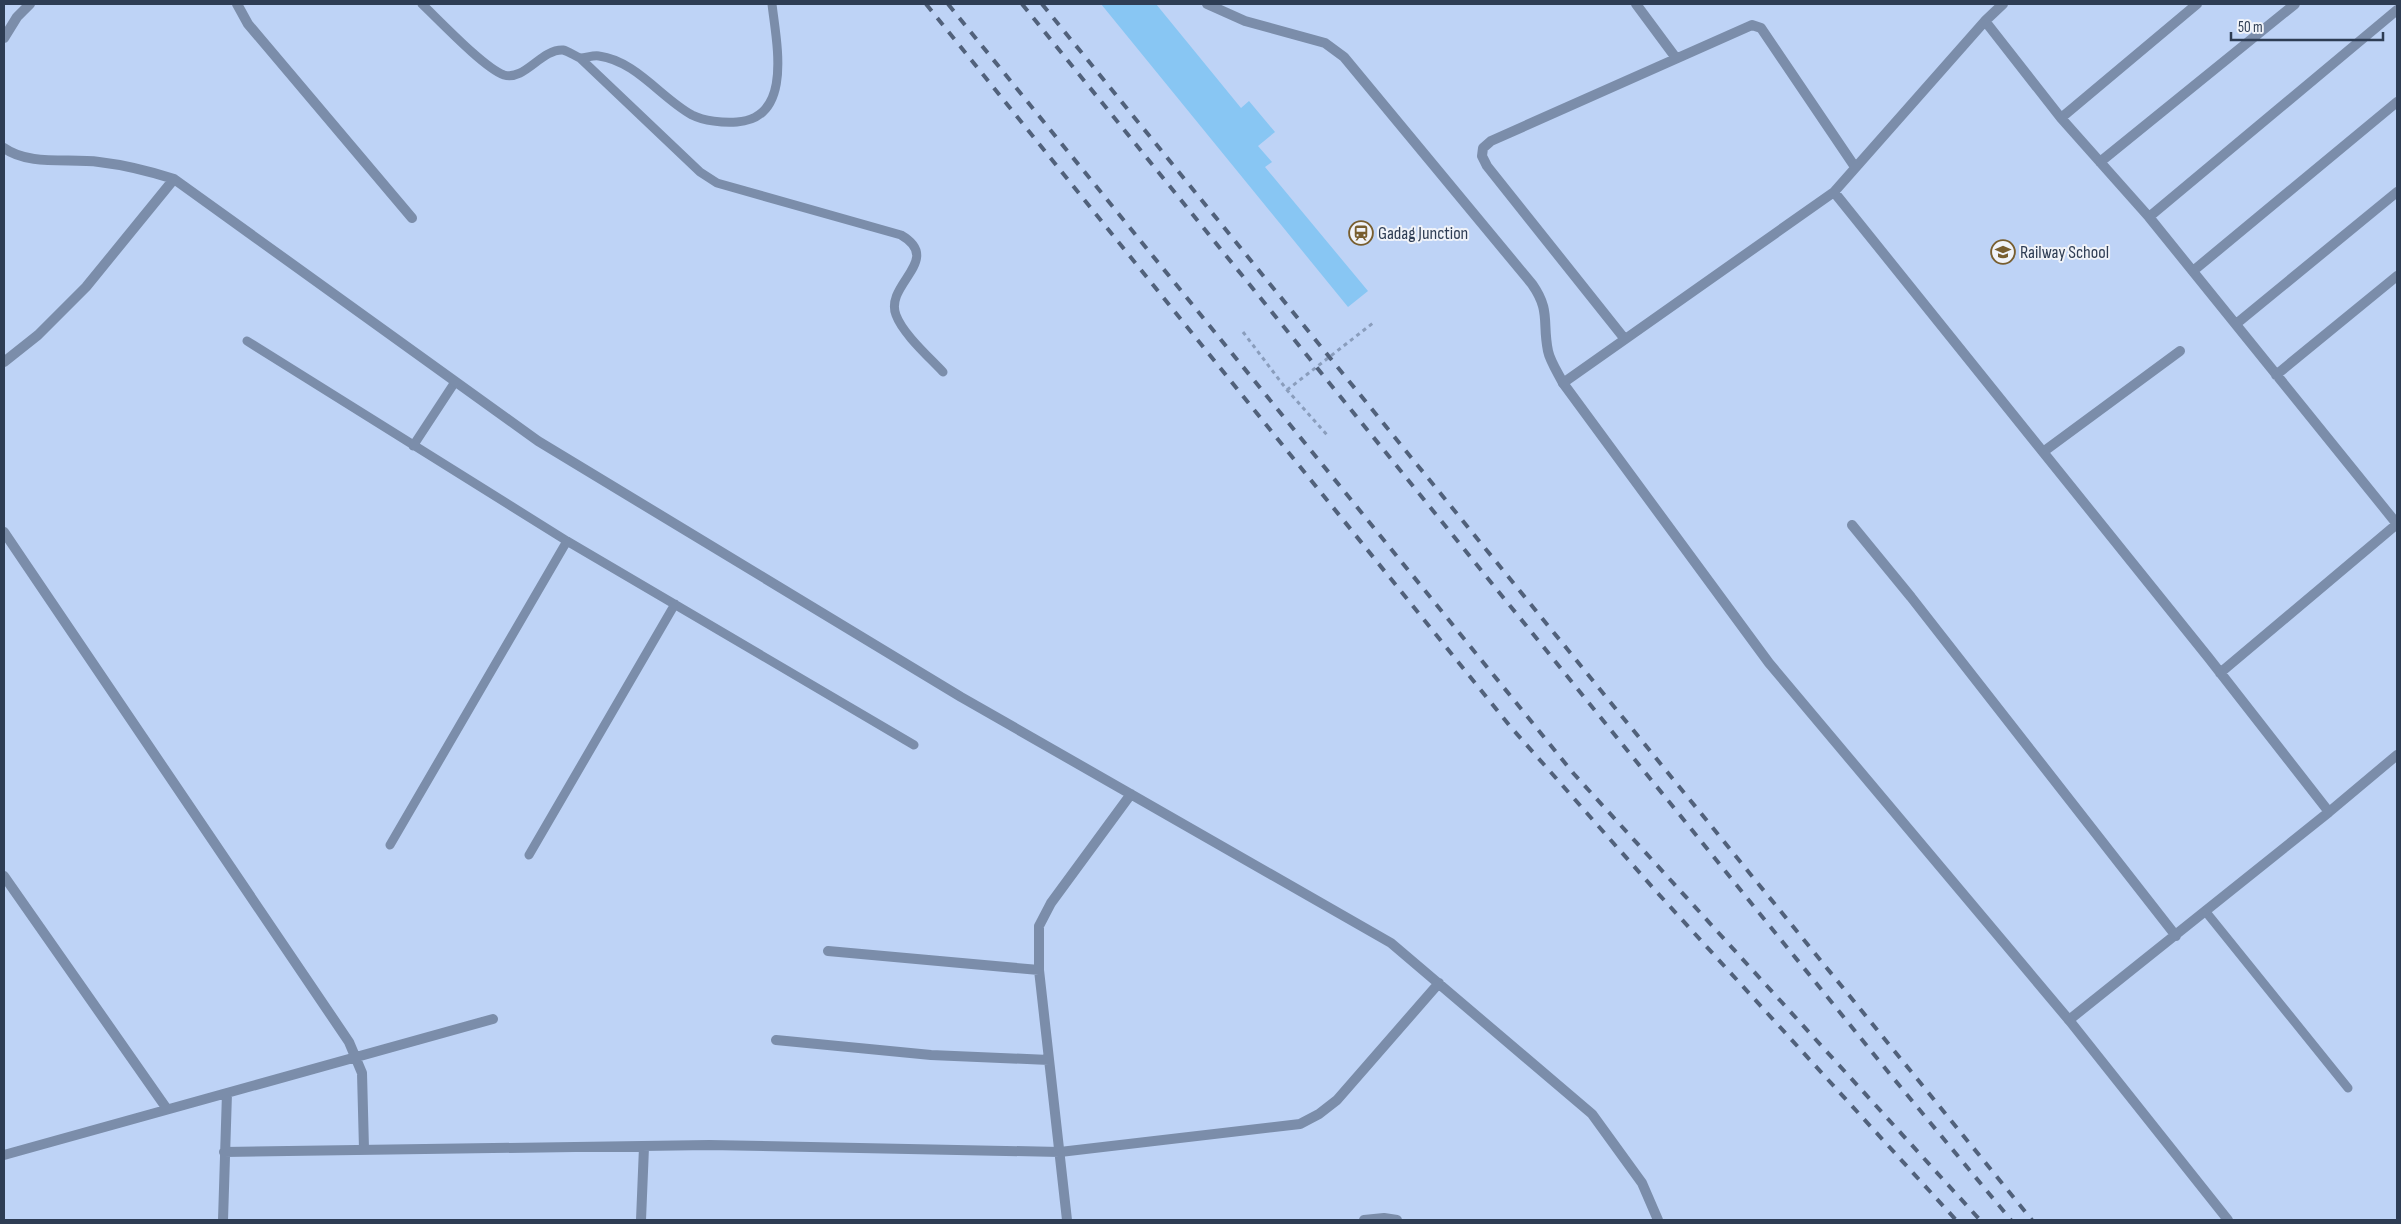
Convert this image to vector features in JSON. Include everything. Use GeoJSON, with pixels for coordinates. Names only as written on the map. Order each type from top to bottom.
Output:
{"type":"FeatureCollection","features":[{"type":"Feature","properties":{"kind":"street"},"geometry":{"type":"LineString","coordinates":[[4,38],[17,17],[30,4]]}},
{"type":"Feature","properties":{"kind":"street"},"geometry":{"type":"LineString","coordinates":[[237,4],[248,24],[412,218]]}},
{"type":"Feature","properties":{"kind":"street"},"geometry":{"type":"LineString","coordinates":[[1207,4],[1245,21],[1325,43],[1344,58],[1542,298],[1546,316],[1548,353],[1563,382],[1769,663],[2069,1020],[2228,1220]]}},
{"type":"Feature","properties":{"kind":"street"},"geometry":{"type":"LineString","coordinates":[[1636,4],[1676,58]]}},
{"type":"Feature","properties":{"kind":"street"},"geometry":{"type":"LineString","coordinates":[[1563,382],[1834,192],[1985,21],[2003,4]]}},
{"type":"Feature","properties":{"kind":"street"},"geometry":{"type":"LineString","coordinates":[[2061,118],[2197,4]]}},
{"type":"Feature","properties":{"kind":"street"},"geometry":{"type":"LineString","coordinates":[[2100,162],[2295,4]]}},
{"type":"Feature","properties":{"kind":"street"},"geometry":{"type":"LineString","coordinates":[[2149,217],[2397,10]]}},
{"type":"Feature","properties":{"kind":"street"},"geometry":{"type":"LineString","coordinates":[[1985,21],[2061,118],[2149,217],[2193,270],[2397,524],[2220,673]]}},
{"type":"Feature","properties":{"kind":"street"},"geometry":{"type":"LineString","coordinates":[[1624,338],[1482,156],[1484,148],[1491,141],[1752,25],[1761,28],[1856,167]]}},
{"type":"Feature","properties":{"kind":"street"},"geometry":{"type":"LineString","coordinates":[[2193,270],[2397,102]]}},
{"type":"Feature","properties":{"kind":"street"},"geometry":{"type":"LineString","coordinates":[[4,148],[26,158],[96,161],[133,166],[174,179],[538,441],[961,697],[1392,943],[1592,1114],[1642,1184],[1658,1220]]}},
{"type":"Feature","properties":{"kind":"street"},"geometry":{"type":"LineString","coordinates":[[4,362],[38,335],[86,288],[174,179]]}},
{"type":"Feature","properties":{"kind":"street"},"geometry":{"type":"LineString","coordinates":[[1834,192],[2220,673],[2329,812]]}},
{"type":"Feature","properties":{"kind":"street"},"geometry":{"type":"LineString","coordinates":[[2236,324],[2397,192]]}},
{"type":"Feature","properties":{"kind":"street"},"geometry":{"type":"LineString","coordinates":[[2276,375],[2397,276]]}},
{"type":"Feature","properties":{"kind":"street"},"geometry":{"type":"LineString","coordinates":[[2043,452],[2180,351]]}},
{"type":"Feature","properties":{"kind":"street"},"geometry":{"type":"LineString","coordinates":[[1852,525],[1911,597],[2176,936]]}},
{"type":"Feature","properties":{"kind":"street"},"geometry":{"type":"LineString","coordinates":[[4,532],[337,1023],[357,1057],[362,1073],[364,1149]]}},
{"type":"Feature","properties":{"kind":"street"},"geometry":{"type":"LineString","coordinates":[[2069,1020],[2206,912],[2397,755]]}},
{"type":"Feature","properties":{"kind":"street"},"geometry":{"type":"LineString","coordinates":[[1067,1220],[1039,970],[1039,926],[1051,903],[1131,794]]}},
{"type":"Feature","properties":{"kind":"street"},"geometry":{"type":"LineString","coordinates":[[4,876],[166,1109]]}},
{"type":"Feature","properties":{"kind":"street"},"geometry":{"type":"LineString","coordinates":[[828,951],[1039,970]]}},
{"type":"Feature","properties":{"kind":"street"},"geometry":{"type":"LineString","coordinates":[[224,1152],[644,1147],[709,1144],[1060,1152],[1300,1124],[1319,1114],[1337,1100],[1439,983]]}},
{"type":"Feature","properties":{"kind":"street"},"geometry":{"type":"LineString","coordinates":[[4,1155],[492,1018]]}},
{"type":"Feature","properties":{"kind":"street"},"geometry":{"type":"LineString","coordinates":[[776,1040],[931,1055],[1049,1060]]}},
{"type":"Feature","properties":{"kind":"street"},"geometry":{"type":"LineString","coordinates":[[223,1220],[227,1093]]}},
{"type":"Feature","properties":{"kind":"street"},"geometry":{"type":"LineString","coordinates":[[641,1220],[644,1147]]}},
{"type":"Feature","properties":{"kind":"street"},"geometry":{"type":"LineString","coordinates":[[1364,1220],[1384,1218],[1397,1220]]}},
{"type":"Feature","properties":{"kind":"lane"},"geometry":{"type":"LineString","coordinates":[[422,4],[490,68],[505,75],[520,72],[547,53],[563,50],[580,58],[700,172],[716,183],[901,234],[911,240],[917,252],[916,264],[894,300],[896,315],[906,330],[943,372]]}},
{"type":"Feature","properties":{"kind":"lane"},"geometry":{"type":"LineString","coordinates":[[580,58],[598,56],[618,62],[647,80],[693,115],[725,122],[746,121],[764,110],[774,98],[777,85],[777,57],[772,4]]}},
{"type":"Feature","properties":{"kind":"lane"},"geometry":{"type":"LineString","coordinates":[[247,341],[413,446],[567,540],[914,745]]}},
{"type":"Feature","properties":{"kind":"lane"},"geometry":{"type":"LineString","coordinates":[[413,446],[455,382]]}},
{"type":"Feature","properties":{"kind":"lane"},"geometry":{"type":"LineString","coordinates":[[390,845],[567,540]]}},
{"type":"Feature","properties":{"kind":"lane"},"geometry":{"type":"LineString","coordinates":[[529,855],[676,604]]}},
{"type":"Feature","properties":{"kind":"lane"},"geometry":{"type":"LineString","coordinates":[[2206,912],[2348,1088]]}},
{"type":"Feature","properties":{"kind":"path"},"geometry":{"type":"LineString","coordinates":[[1287,390],[1373,323]]}},
{"type":"Feature","properties":{"kind":"path"},"geometry":{"type":"LineString","coordinates":[[1243,332],[1287,390],[1329,437]]}},
{"type":"Feature","properties":{"kind":"building"},"geometry":{"type":"Polygon","coordinates":[[[1101,4],[1156,4],[1241,108],[1249,101],[1275,132],[1258,146],[1272,162],[1265,167],[1368,291],[1348,307],[1101,4]]]}},
{"type":"Feature","properties":{"kind":"railway"},"geometry":{"type":"LineString","coordinates":[[926,4],[1509,725],[1654,889],[1956,1220]]}},
{"type":"Feature","properties":{"kind":"railway"},"geometry":{"type":"LineString","coordinates":[[948,4],[1574,774],[1980,1220]]}},
{"type":"Feature","properties":{"kind":"railway"},"geometry":{"type":"LineString","coordinates":[[1022,4],[1889,1073],[2011,1220]]}},
{"type":"Feature","properties":{"kind":"railway"},"geometry":{"type":"LineString","coordinates":[[1042,4],[2032,1220]]}},
{"type":"Feature","properties":{"kind":"place","name":"Gadag Junction"},"geometry":{"type":"Point","coordinates":[1361,233]}},
{"type":"Feature","properties":{"kind":"place","name":"Railway School"},"geometry":{"type":"Point","coordinates":[2003,252]}}]}
